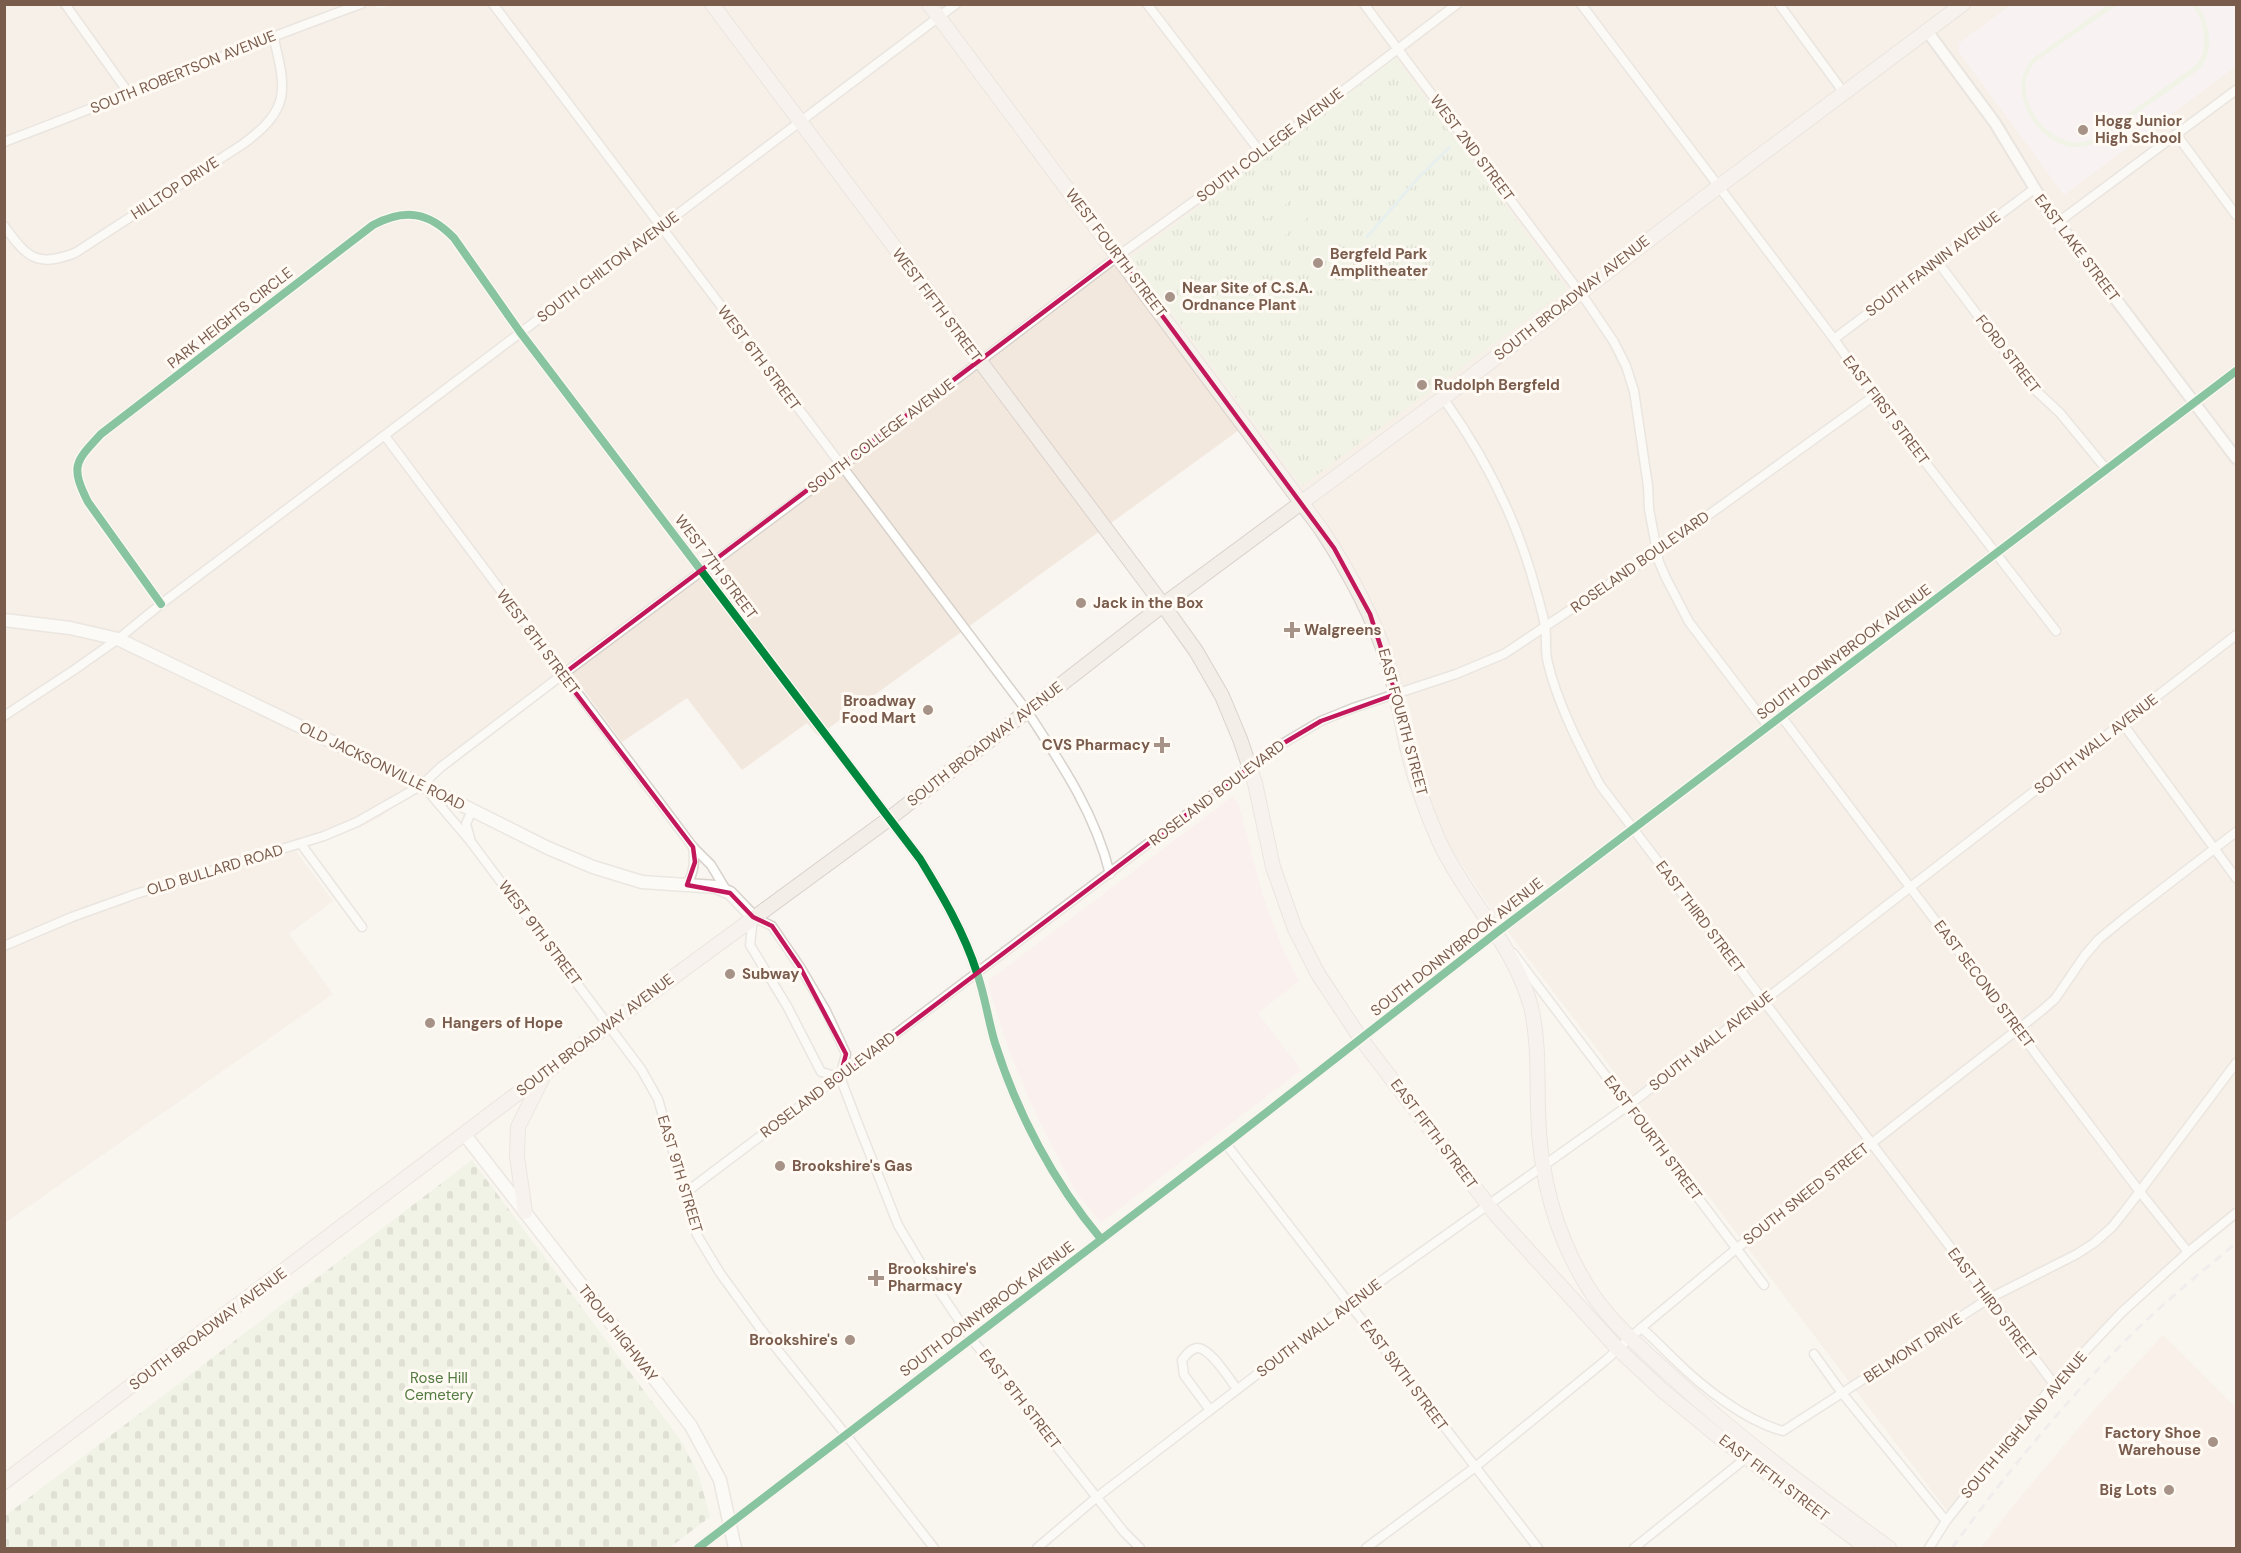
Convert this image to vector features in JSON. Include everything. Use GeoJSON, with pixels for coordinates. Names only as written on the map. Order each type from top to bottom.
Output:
{"type":"FeatureCollection","features":[{"type":"Feature","properties":{"kind":"main road","name":"WEST FIFTH STREET"},"geometry":{"type":"LineString","coordinates":[[712,4],[1163,605]]}},
{"type":"Feature","properties":{"kind":"main road","name":"WEST FOURTH STREET"},"geometry":{"type":"LineString","coordinates":[[929,4],[1301,501]]}},
{"type":"Feature","properties":{"kind":"main road","name":"SOUTH BROADWAY AVENUE"},"geometry":{"type":"LineString","coordinates":[[4,1482],[465,1135],[608,1024],[890,818],[1163,605],[1443,398],[1579,292],[1963,4]]}},
{"type":"Feature","properties":{"kind":"main road","name":"EAST FOURTH STREET"},"geometry":{"type":"LineString","coordinates":[[1301,501],[1334,548],[1366,606],[1383,647],[1412,765],[1436,833],[1458,876],[1516,965],[1524,986],[1537,1039],[1538,1121],[1542,1166]]}},
{"type":"Feature","properties":{"kind":"main road","name":"EAST FIFTH STREET"},"geometry":{"type":"LineString","coordinates":[[1163,605],[1211,675],[1231,717],[1249,766],[1273,867],[1295,929],[1318,974],[1361,1039],[1488,1204],[1618,1349],[1689,1413],[1867,1548]]}},
{"type":"Feature","properties":{"kind":"main road","name":"OLD JACKSONVILLE ROAD"},"geometry":{"type":"LineString","coordinates":[[4,620],[70,628],[118,639],[422,784],[548,848],[593,867],[642,882],[716,887],[726,891]]}},
{"type":"Feature","properties":{"kind":"main road"},"geometry":{"type":"LineString","coordinates":[[726,891],[753,917]]}},
{"type":"Feature","properties":{"kind":"main road"},"geometry":{"type":"LineString","coordinates":[[525,1212],[517,1156],[518,1127],[546,1073]]}},
{"type":"Feature","properties":{"kind":"main road","name":"TROUP HIGHWAY"},"geometry":{"type":"LineString","coordinates":[[465,1135],[691,1426],[720,1480],[735,1548]]}},
{"type":"Feature","properties":{"kind":"main road","name":"EAST FIFTH STREET"},"geometry":{"type":"LineString","coordinates":[[1542,1166],[1557,1221],[1570,1254],[1593,1295],[1630,1338],[1734,1430],[1886,1546]]}},
{"type":"Feature","properties":{"kind":"street"},"geometry":{"type":"LineString","coordinates":[[65,4],[130,95]]}},
{"type":"Feature","properties":{"kind":"street","name":"SOUTH ROBERTSON AVENUE"},"geometry":{"type":"LineString","coordinates":[[4,142],[130,95],[273,35],[361,4]]}},
{"type":"Feature","properties":{"kind":"street","name":"WEST 6TH STREET"},"geometry":{"type":"LineString","coordinates":[[492,4],[1028,711],[1082,800],[1103,844],[1110,874]]}},
{"type":"Feature","properties":{"kind":"street","name":"SOUTH CHILTON AVENUE"},"geometry":{"type":"LineString","coordinates":[[4,716],[118,639],[161,604],[956,4]]}},
{"type":"Feature","properties":{"kind":"street"},"geometry":{"type":"LineString","coordinates":[[1147,4],[1261,153]]}},
{"type":"Feature","properties":{"kind":"street","name":"WEST 2ND STREET"},"geometry":{"type":"LineString","coordinates":[[1364,4],[1579,292]]}},
{"type":"Feature","properties":{"kind":"street","name":"SOUTH COLLEGE AVENUE"},"geometry":{"type":"LineString","coordinates":[[422,784],[562,675],[1457,4]]}},
{"type":"Feature","properties":{"kind":"street","name":"EAST FIRST STREET"},"geometry":{"type":"LineString","coordinates":[[1581,4],[1834,339],[1874,396],[2056,631]]}},
{"type":"Feature","properties":{"kind":"street"},"geometry":{"type":"LineString","coordinates":[[1779,4],[1844,93]]}},
{"type":"Feature","properties":{"kind":"street","name":"EAST LAKE STREET"},"geometry":{"type":"LineString","coordinates":[[1927,31],[1995,123],[2057,223],[2236,458]]}},
{"type":"Feature","properties":{"kind":"street","name":"HILLTOP DRIVE"},"geometry":{"type":"LineString","coordinates":[[4,226],[29,254],[42,260],[54,261],[75,253],[243,144],[263,129],[274,114],[283,93],[283,77],[273,35]]}},
{"type":"Feature","properties":{"kind":"street"},"geometry":{"type":"LineString","coordinates":[[2057,223],[2236,90]]}},
{"type":"Feature","properties":{"kind":"street"},"geometry":{"type":"LineString","coordinates":[[2176,134],[2236,215]]}},
{"type":"Feature","properties":{"kind":"street","name":"SOUTH FANNIN AVENUE"},"geometry":{"type":"LineString","coordinates":[[1834,339],[2034,189]]}},
{"type":"Feature","properties":{"kind":"street","name":"PARK HEIGHTS CIRCLE"},"geometry":{"type":"LineString","coordinates":[[161,604],[88,501],[76,474],[77,464],[101,434],[373,225],[401,214],[431,219],[444,227],[520,332]]}},
{"type":"Feature","properties":{"kind":"street","name":"FORD STREET"},"geometry":{"type":"LineString","coordinates":[[1936,261],[2030,385],[2068,421],[2107,470]]}},
{"type":"Feature","properties":{"kind":"street"},"geometry":{"type":"LineString","coordinates":[[1579,292],[1614,342],[1626,366],[1634,391],[1648,486],[1649,508],[1657,552],[1666,578],[1689,622],[1768,726]]}},
{"type":"Feature","properties":{"kind":"street","name":"WEST 7TH STREET"},"geometry":{"type":"LineString","coordinates":[[520,332],[920,859],[945,900],[977,972],[996,1044],[1020,1106],[1061,1184],[1101,1239]]}},
{"type":"Feature","properties":{"kind":"street","name":"SOUTH DONNYBROOK AVENUE"},"geometry":{"type":"LineString","coordinates":[[698,1548],[1361,1039],[1500,938],[1633,829],[2236,371]]}},
{"type":"Feature","properties":{"kind":"street","name":"ROSELAND BOULEVARD"},"geometry":{"type":"LineString","coordinates":[[685,1193],[788,1113],[840,1077],[1272,750],[1321,721],[1456,674],[1504,654],[1657,552],[1874,396]]}},
{"type":"Feature","properties":{"kind":"street","name":"EAST THIRD STREET"},"geometry":{"type":"LineString","coordinates":[[1443,398],[1470,436],[1502,498],[1524,551],[1545,627],[1547,658],[1579,745],[1600,785],[2054,1384]]}},
{"type":"Feature","properties":{"kind":"street","name":"WEST 8TH STREET"},"geometry":{"type":"LineString","coordinates":[[385,436],[693,847],[711,864],[726,891]]}},
{"type":"Feature","properties":{"kind":"street","name":"SOUTH WALL AVENUE"},"geometry":{"type":"LineString","coordinates":[[1037,1548],[1097,1497],[1350,1303],[1629,1105],[2236,635]]}},
{"type":"Feature","properties":{"kind":"street","name":"EAST SECOND STREET"},"geometry":{"type":"LineString","coordinates":[[1781,716],[2140,1192],[2188,1252]]}},
{"type":"Feature","properties":{"kind":"street"},"geometry":{"type":"LineString","coordinates":[[2123,724],[2236,878]]}},
{"type":"Feature","properties":{"kind":"street","name":"WEST 9TH STREET"},"geometry":{"type":"LineString","coordinates":[[422,784],[471,842],[608,1024]]}},
{"type":"Feature","properties":{"kind":"street","name":"OLD BULLARD ROAD"},"geometry":{"type":"LineString","coordinates":[[4,946],[72,917],[136,894],[301,844],[357,822],[422,784]]}},
{"type":"Feature","properties":{"kind":"street"},"geometry":{"type":"LineString","coordinates":[[471,842],[466,824],[472,810]]}},
{"type":"Feature","properties":{"kind":"street","name":"SOUTH SNEED STREET"},"geometry":{"type":"LineString","coordinates":[[1366,1548],[1474,1468],[1736,1249],[2055,999],[2085,955],[2099,939],[2236,832]]}},
{"type":"Feature","properties":{"kind":"street"},"geometry":{"type":"LineString","coordinates":[[301,844],[362,927]]}},
{"type":"Feature","properties":{"kind":"street"},"geometry":{"type":"LineString","coordinates":[[687,885],[694,871],[693,847]]}},
{"type":"Feature","properties":{"kind":"street"},"geometry":{"type":"LineString","coordinates":[[753,917],[750,945],[787,1006],[821,1072],[840,1077]]}},
{"type":"Feature","properties":{"kind":"street","name":"EAST 8TH STREET"},"geometry":{"type":"LineString","coordinates":[[753,917],[772,926],[826,1011],[846,1054],[840,1077],[898,1225],[923,1267],[971,1338],[1140,1548]]}},
{"type":"Feature","properties":{"kind":"street","name":"EAST FOURTH STREET"},"geometry":{"type":"LineString","coordinates":[[1500,938],[1528,971],[1764,1286]]}},
{"type":"Feature","properties":{"kind":"street","name":"EAST 9TH STREET"},"geometry":{"type":"LineString","coordinates":[[608,1024],[641,1069],[658,1099],[697,1235],[720,1273],[759,1328],[934,1548]]}},
{"type":"Feature","properties":{"kind":"street","name":"BELMONT DRIVE"},"geometry":{"type":"LineString","coordinates":[[1641,1328],[1658,1341],[1675,1360],[1730,1405],[1760,1424],[1783,1431],[1988,1299],[2094,1243],[2112,1227],[2140,1192],[2236,1063]]}},
{"type":"Feature","properties":{"kind":"street","name":"EAST SIXTH STREET"},"geometry":{"type":"LineString","coordinates":[[1226,1144],[1538,1548]]}},
{"type":"Feature","properties":{"kind":"street","name":"SOUTH HIGHLAND AVENUE"},"geometry":{"type":"LineString","coordinates":[[1929,1548],[1946,1521],[2054,1384],[2121,1313],[2188,1252],[2236,1213]]}},
{"type":"Feature","properties":{"kind":"street"},"geometry":{"type":"LineString","coordinates":[[1210,1410],[1184,1375],[1182,1360],[1189,1352],[1197,1348],[1212,1356],[1237,1389]]}},
{"type":"Feature","properties":{"kind":"street"},"geometry":{"type":"LineString","coordinates":[[1814,1354],[1842,1393],[1946,1521]]}},
{"type":"Feature","properties":{"kind":"street"},"geometry":{"type":"LineString","coordinates":[[1634,1548],[1746,1458]]}},
{"type":"Feature","properties":{"kind":"highlighted area"},"geometry":{"type":"Polygon","coordinates":[[[1118,256],[1334,548],[1370,614],[1396,694],[1321,721],[1272,750],[840,1077],[846,1054],[800,967],[772,926],[753,917],[730,893],[687,885],[695,862],[693,847],[562,675],[1118,256]]]}},
{"type":"Feature","properties":{"kind":"shaded area"},"geometry":{"type":"Polygon","coordinates":[[[374,4],[378,9],[395,4],[2236,5],[2236,1221],[2191,1257],[2121,1321],[2060,1387],[1954,1520],[1493,912],[1449,845],[1432,807],[1409,707],[1372,601],[1317,512],[1250,422],[818,736],[807,723],[742,770],[687,698],[622,742],[572,674],[449,768],[380,817],[361,827],[296,851],[333,901],[289,934],[333,994],[5,1223],[5,5],[374,4]],[[1395,58],[1131,258],[1302,486],[1448,130],[1395,58]]]}},
{"type":"Feature","properties":{"kind":"shaded area","name":"Hogg Junior High School"},"geometry":{"type":"Polygon","coordinates":[[[2011,5],[2236,5],[2236,66],[2064,195],[1959,52],[1959,43],[2011,5]]]}},
{"type":"Feature","properties":{"kind":"shaded area"},"geometry":{"type":"Polygon","coordinates":[[[1233,796],[1239,806],[1263,896],[1282,947],[1299,981],[1258,1013],[1301,1070],[1101,1223],[1076,1192],[1037,1117],[1009,1051],[990,991],[989,980],[1233,796]]]}},
{"type":"Feature","properties":{"kind":"shaded area"},"geometry":{"type":"Polygon","coordinates":[[[2163,1335],[2236,1408],[2236,1548],[1981,1548],[2012,1507],[2098,1405],[2163,1335]]]}},
{"type":"Feature","properties":{"kind":"green space"},"geometry":{"type":"Polygon","coordinates":[[[2109,4],[2117,5],[2038,60],[2029,73],[2026,88],[2029,103],[2036,117],[2060,138],[2076,142],[2091,140],[2196,65],[2203,51],[2204,35],[2200,18],[2192,5],[2198,5],[2208,28],[2208,54],[2200,69],[2096,142],[2080,147],[2064,145],[2048,137],[2035,125],[2026,109],[2022,92],[2023,75],[2032,59],[2109,4]]]}},
{"type":"Feature","properties":{"kind":"green space"},"geometry":{"type":"Polygon","coordinates":[[[1396,58],[1567,289],[1302,486],[1131,258],[1396,58]]]}},
{"type":"Feature","properties":{"kind":"green space"},"geometry":{"type":"Polygon","coordinates":[[[1285,181],[1296,196],[1266,219],[1254,204],[1285,181]]]}},
{"type":"Feature","properties":{"kind":"green space"},"geometry":{"type":"Polygon","coordinates":[[[1300,201],[1311,215],[1281,238],[1270,224],[1300,201]]]}},
{"type":"Feature","properties":{"kind":"green space","name":"Rose Hill Cemetery"},"geometry":{"type":"Polygon","coordinates":[[[472,1160],[679,1438],[698,1473],[710,1517],[669,1548],[5,1548],[5,1516],[472,1160]]]}},
{"type":"Feature","properties":{"kind":"waterway"},"geometry":{"type":"LineString","coordinates":[[1367,237],[1419,177],[1449,148]]}},
{"type":"Feature","properties":{"kind":"railway"},"geometry":{"type":"LineString","coordinates":[[1952,1548],[2035,1440],[2103,1364],[2153,1314],[2236,1243]]}},
{"type":"Feature","properties":{"kind":"cycle path"},"geometry":{"type":"LineString","coordinates":[[161,604],[88,502],[82,490],[77,472],[85,451],[101,434],[373,225],[396,216],[416,215],[445,229],[454,238],[520,332],[920,859],[966,943],[982,990],[995,1043],[1026,1121],[1068,1195],[1101,1239]]}},
{"type":"Feature","properties":{"kind":"cycle path"},"geometry":{"type":"LineString","coordinates":[[698,1548],[1226,1144],[1496,933],[2236,371]]}},
{"type":"Feature","properties":{"kind":"place","name":"Hogg Junior High School"},"geometry":{"type":"Point","coordinates":[2083,130]}},
{"type":"Feature","properties":{"kind":"place","name":"Bergfeld Park Amplitheater"},"geometry":{"type":"Point","coordinates":[1318,263]}},
{"type":"Feature","properties":{"kind":"place","name":"Near Site of C.S.A. Ordnance Plant"},"geometry":{"type":"Point","coordinates":[1170,297]}},
{"type":"Feature","properties":{"kind":"place","name":"Rudolph Bergfeld"},"geometry":{"type":"Point","coordinates":[1422,385]}},
{"type":"Feature","properties":{"kind":"place","name":"Jack in the Box"},"geometry":{"type":"Point","coordinates":[1081,603]}},
{"type":"Feature","properties":{"kind":"place","name":"Walgreens"},"geometry":{"type":"Point","coordinates":[1292,630]}},
{"type":"Feature","properties":{"kind":"place","name":"Broadway Food Mart"},"geometry":{"type":"Point","coordinates":[928,710]}},
{"type":"Feature","properties":{"kind":"place","name":"CVS Pharmacy"},"geometry":{"type":"Point","coordinates":[1162,745]}},
{"type":"Feature","properties":{"kind":"place","name":"Subway"},"geometry":{"type":"Point","coordinates":[730,974]}},
{"type":"Feature","properties":{"kind":"place","name":"Hangers of Hope"},"geometry":{"type":"Point","coordinates":[430,1023]}},
{"type":"Feature","properties":{"kind":"place","name":"Brookshire's Gas"},"geometry":{"type":"Point","coordinates":[780,1166]}},
{"type":"Feature","properties":{"kind":"place","name":"Brookshire's Pharmacy"},"geometry":{"type":"Point","coordinates":[876,1278]}},
{"type":"Feature","properties":{"kind":"place","name":"Brookshire's"},"geometry":{"type":"Point","coordinates":[850,1340]}},
{"type":"Feature","properties":{"kind":"place","name":"Factory Shoe Warehouse"},"geometry":{"type":"Point","coordinates":[2213,1442]}},
{"type":"Feature","properties":{"kind":"place","name":"Big Lots"},"geometry":{"type":"Point","coordinates":[2169,1490]}}]}
